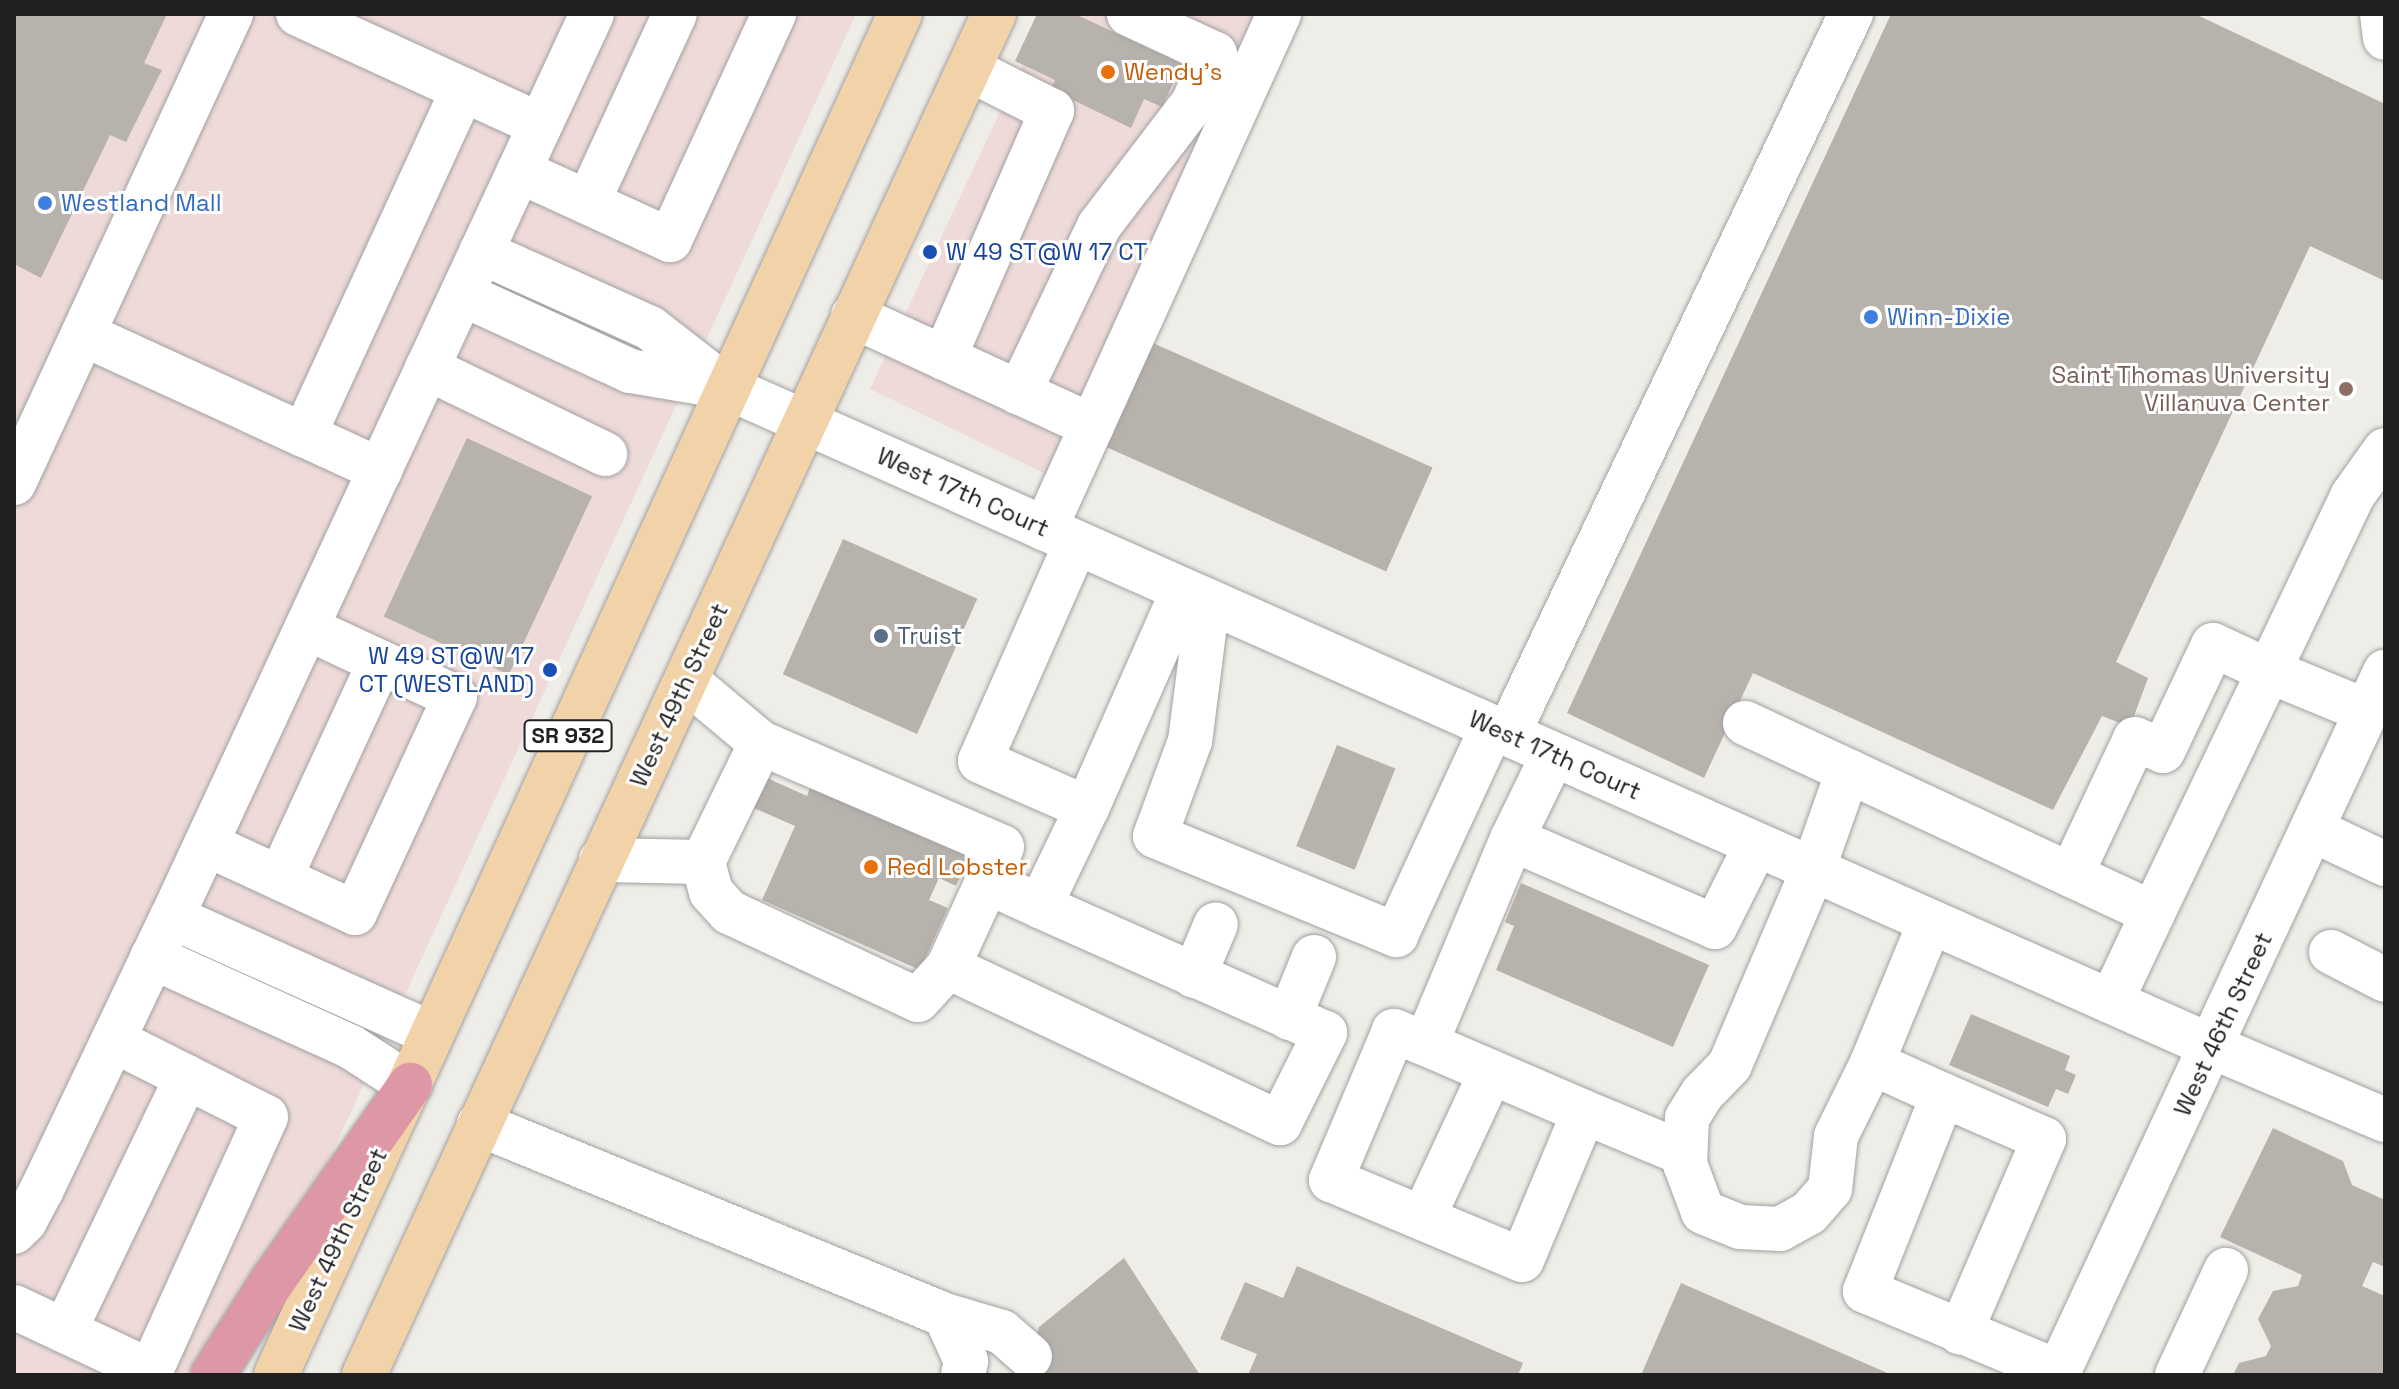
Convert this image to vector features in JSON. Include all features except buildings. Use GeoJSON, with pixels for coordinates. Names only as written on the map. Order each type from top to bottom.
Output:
{"type":"FeatureCollection","features":[{"type":"Feature","properties":{"kind":"highway"},"geometry":{"type":"LineString","coordinates":[[213,1375],[272,1282],[410,1085]]}},
{"type":"Feature","properties":{"kind":"main road","name":"West 49th Street"},"geometry":{"type":"LineString","coordinates":[[276,1375],[726,387],[900,14]]}},
{"type":"Feature","properties":{"kind":"main road","name":"West 49th Street"},"geometry":{"type":"LineString","coordinates":[[364,1375],[994,14]]}},
{"type":"Feature","properties":{"kind":"street"},"geometry":{"type":"LineString","coordinates":[[14,483],[231,14]]}},
{"type":"Feature","properties":{"kind":"street"},"geometry":{"type":"LineString","coordinates":[[298,14],[540,125]]}},
{"type":"Feature","properties":{"kind":"street"},"geometry":{"type":"LineString","coordinates":[[14,1232],[25,1221],[42,1189],[172,917],[592,14]]}},
{"type":"Feature","properties":{"kind":"street"},"geometry":{"type":"LineString","coordinates":[[588,202],[675,14]]}},
{"type":"Feature","properties":{"kind":"street"},"geometry":{"type":"LineString","coordinates":[[519,171],[670,240],[774,14]]}},
{"type":"Feature","properties":{"kind":"street"},"geometry":{"type":"LineString","coordinates":[[1019,393],[1099,226],[1193,103],[1215,54],[1129,14]]}},
{"type":"Feature","properties":{"kind":"street"},"geometry":{"type":"LineString","coordinates":[[1087,808],[980,761],[1061,536],[1092,426],[1279,14]]}},
{"type":"Feature","properties":{"kind":"street"},"geometry":{"type":"LineString","coordinates":[[1195,596],[1190,741],[1155,836],[1396,935],[1500,731],[1851,14]]}},
{"type":"Feature","properties":{"kind":"street"},"geometry":{"type":"LineString","coordinates":[[2382,14],[2385,38]]}},
{"type":"Feature","properties":{"kind":"street"},"geometry":{"type":"LineString","coordinates":[[944,358],[1052,111],[969,69]]}},
{"type":"Feature","properties":{"kind":"street"},"geometry":{"type":"LineString","coordinates":[[304,435],[463,90]]}},
{"type":"Feature","properties":{"kind":"street"},"geometry":{"type":"LineString","coordinates":[[481,252],[650,328],[726,387]]}},
{"type":"Feature","properties":{"kind":"street"},"geometry":{"type":"LineString","coordinates":[[462,294],[630,371],[726,387]]}},
{"type":"Feature","properties":{"kind":"street"},"geometry":{"type":"LineString","coordinates":[[853,316],[1092,426]]}},
{"type":"Feature","properties":{"kind":"street"},"geometry":{"type":"LineString","coordinates":[[83,334],[380,470]]}},
{"type":"Feature","properties":{"kind":"street"},"geometry":{"type":"LineString","coordinates":[[427,368],[605,454]]}},
{"type":"Feature","properties":{"kind":"street","name":"West 17th Court"},"geometry":{"type":"LineString","coordinates":[[726,387],[2111,1002],[2385,1120]]}},
{"type":"Feature","properties":{"kind":"street"},"geometry":{"type":"LineString","coordinates":[[2111,1002],[2353,495],[2385,450]]}},
{"type":"Feature","properties":{"kind":"street"},"geometry":{"type":"LineString","coordinates":[[1040,906],[1195,596]]}},
{"type":"Feature","properties":{"kind":"street"},"geometry":{"type":"LineString","coordinates":[[206,844],[355,913],[455,697],[307,628]]}},
{"type":"Feature","properties":{"kind":"street"},"geometry":{"type":"LineString","coordinates":[[2071,875],[2135,739],[2163,751],[2213,645],[2366,711]]}},
{"type":"Feature","properties":{"kind":"street"},"geometry":{"type":"LineString","coordinates":[[280,878],[380,662]]}},
{"type":"Feature","properties":{"kind":"street","name":"West 46th Street"},"geometry":{"type":"LineString","coordinates":[[2058,1374],[2213,1047],[2385,672]]}},
{"type":"Feature","properties":{"kind":"street"},"geometry":{"type":"LineString","coordinates":[[687,681],[761,743],[1002,847],[948,967],[918,1000],[729,912],[711,892],[703,862],[761,743]]}},
{"type":"Feature","properties":{"kind":"street"},"geometry":{"type":"LineString","coordinates":[[1745,723],[2153,913]]}},
{"type":"Feature","properties":{"kind":"street"},"geometry":{"type":"LineString","coordinates":[[1426,1044],[1512,839],[1553,755]]}},
{"type":"Feature","properties":{"kind":"street"},"geometry":{"type":"LineString","coordinates":[[1848,771],[1813,870],[1730,1065],[1702,1094],[1687,1118],[1685,1164],[1703,1212],[1740,1227],[1780,1229],[1809,1213],[1830,1189],[1836,1136],[1872,1063],[1930,922]]}},
{"type":"Feature","properties":{"kind":"street"},"geometry":{"type":"LineString","coordinates":[[2313,830],[2385,864]]}},
{"type":"Feature","properties":{"kind":"street"},"geometry":{"type":"LineString","coordinates":[[1512,839],[1715,927],[1756,845]]}},
{"type":"Feature","properties":{"kind":"street"},"geometry":{"type":"LineString","coordinates":[[601,860],[703,862]]}},
{"type":"Feature","properties":{"kind":"street"},"geometry":{"type":"LineString","coordinates":[[948,967],[1280,1123],[1325,1033],[987,882]]}},
{"type":"Feature","properties":{"kind":"street"},"geometry":{"type":"LineString","coordinates":[[172,917],[432,1034]]}},
{"type":"Feature","properties":{"kind":"street"},"geometry":{"type":"LineString","coordinates":[[1194,976],[1216,924]]}},
{"type":"Feature","properties":{"kind":"street"},"geometry":{"type":"LineString","coordinates":[[2331,952],[2385,980]]}},
{"type":"Feature","properties":{"kind":"street"},"geometry":{"type":"LineString","coordinates":[[152,957],[351,1047],[410,1085]]}},
{"type":"Feature","properties":{"kind":"street"},"geometry":{"type":"LineString","coordinates":[[1289,1018],[1314,957]]}},
{"type":"Feature","properties":{"kind":"street"},"geometry":{"type":"LineString","coordinates":[[1584,1112],[1522,1260],[1331,1180],[1394,1031],[1685,1154]]}},
{"type":"Feature","properties":{"kind":"street"},"geometry":{"type":"LineString","coordinates":[[14,1307],[150,1373],[266,1117],[113,1040]]}},
{"type":"Feature","properties":{"kind":"street"},"geometry":{"type":"LineString","coordinates":[[1872,1063],[2044,1139],[1960,1333]]}},
{"type":"Feature","properties":{"kind":"street"},"geometry":{"type":"LineString","coordinates":[[1423,1218],[1491,1072]]}},
{"type":"Feature","properties":{"kind":"street"},"geometry":{"type":"LineString","coordinates":[[65,1330],[187,1077]]}},
{"type":"Feature","properties":{"kind":"street"},"geometry":{"type":"LineString","coordinates":[[1943,1095],[1865,1291],[2058,1374]]}},
{"type":"Feature","properties":{"kind":"street"},"geometry":{"type":"LineString","coordinates":[[479,1124],[945,1315],[1002,1332],[1030,1356]]}},
{"type":"Feature","properties":{"kind":"street"},"geometry":{"type":"LineString","coordinates":[[2177,1375],[2226,1270]]}},
{"type":"Feature","properties":{"kind":"street"},"geometry":{"type":"LineString","coordinates":[[945,1315],[966,1361],[963,1375]]}},
{"type":"Feature","properties":{"kind":"shaded area"},"geometry":{"type":"Polygon","coordinates":[[[14,14],[856,14],[230,1375],[14,1375],[14,14]]]}},
{"type":"Feature","properties":{"kind":"shaded area"},"geometry":{"type":"Polygon","coordinates":[[[1046,14],[1257,14],[1048,475],[870,389],[1046,14]]]}},
{"type":"Feature","properties":{"kind":"place","name":"Wendy's"},"geometry":{"type":"Point","coordinates":[1108,72]}},
{"type":"Feature","properties":{"kind":"place","name":"Westland Mall"},"geometry":{"type":"Point","coordinates":[45,203]}},
{"type":"Feature","properties":{"kind":"place","name":"W 49 ST@W 17 CT"},"geometry":{"type":"Point","coordinates":[930,252]}},
{"type":"Feature","properties":{"kind":"place","name":"Winn-Dixie"},"geometry":{"type":"Point","coordinates":[1871,317]}},
{"type":"Feature","properties":{"kind":"place","name":"Saint Thomas University Villanuva Center"},"geometry":{"type":"Point","coordinates":[2346,389]}},
{"type":"Feature","properties":{"kind":"place","name":"Truist"},"geometry":{"type":"Point","coordinates":[881,636]}},
{"type":"Feature","properties":{"kind":"place","name":"W 49 ST@W 17 CT (WESTLAND)"},"geometry":{"type":"Point","coordinates":[550,670]}},
{"type":"Feature","properties":{"kind":"place","name":"Red Lobster"},"geometry":{"type":"Point","coordinates":[871,867]}}]}
